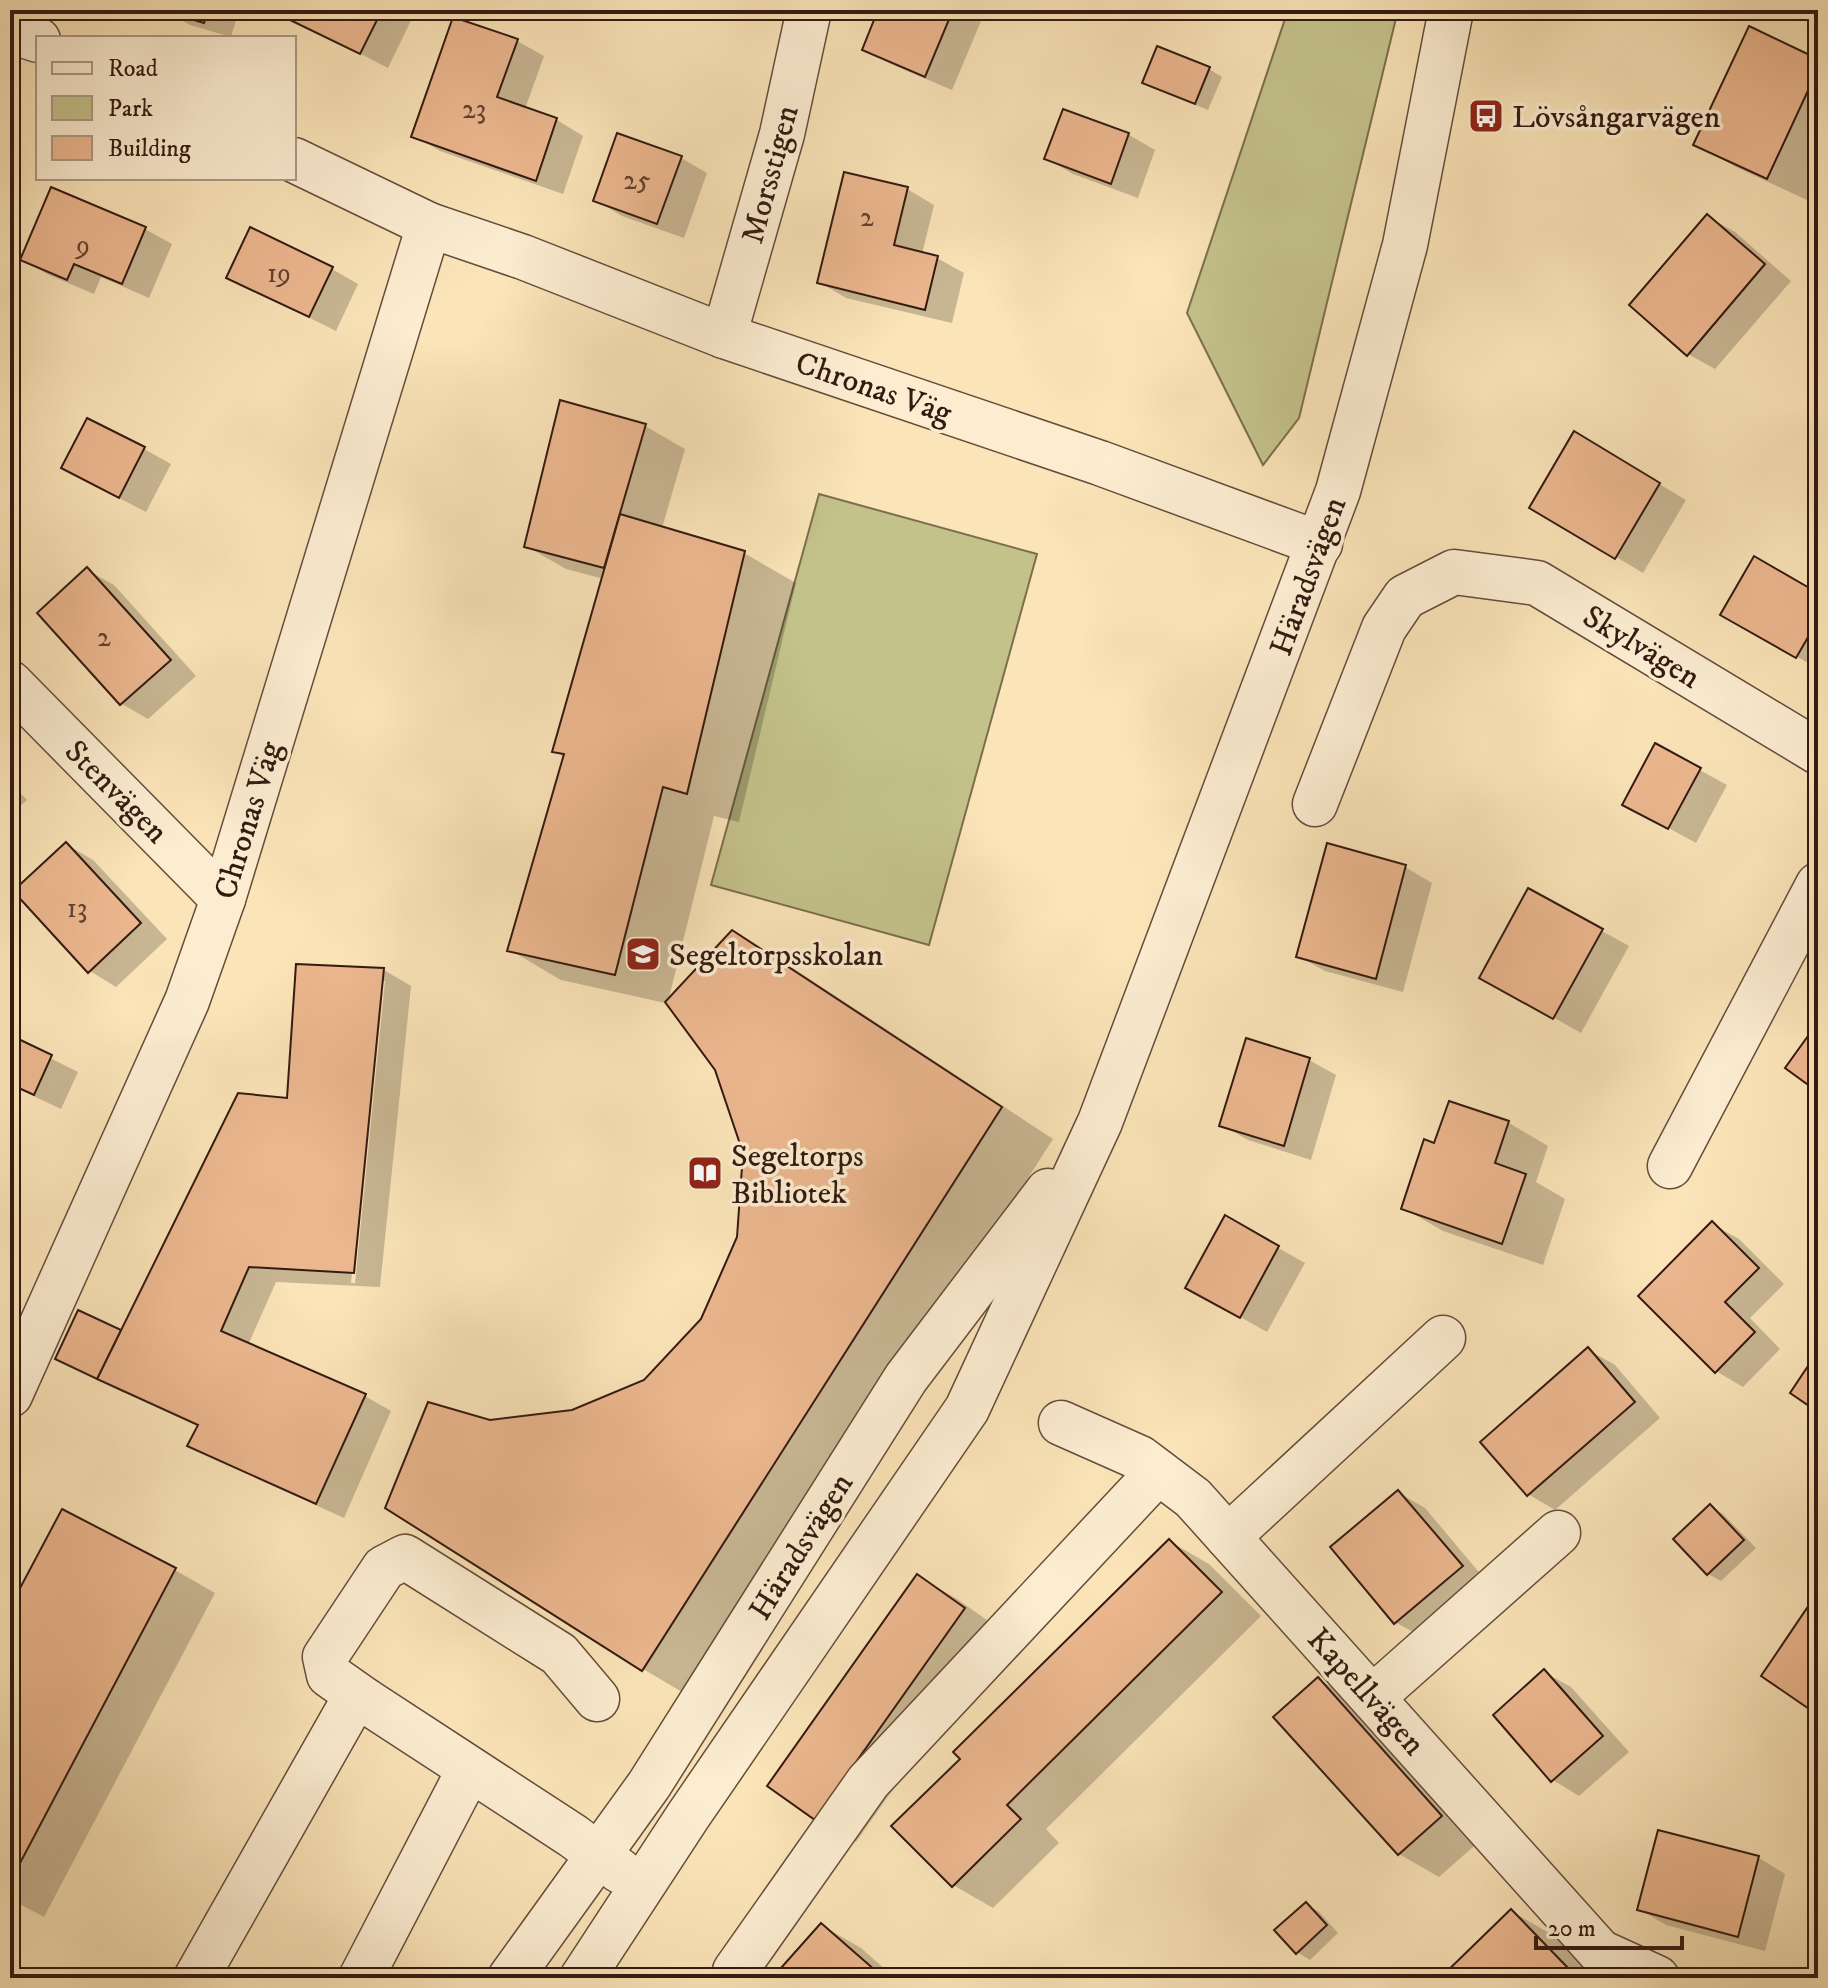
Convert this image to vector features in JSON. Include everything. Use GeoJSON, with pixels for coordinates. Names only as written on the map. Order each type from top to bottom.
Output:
{"type":"FeatureCollection","features":[{"type":"Feature","properties":{"kind":"street"},"geometry":{"type":"LineString","coordinates":[[41,36],[49,10]]}},
{"type":"Feature","properties":{"kind":"street","name":"Morsstigen"},"geometry":{"type":"LineString","coordinates":[[724,336],[782,134],[809,10]]}},
{"type":"Feature","properties":{"kind":"street","name":"Häradsvägen"},"geometry":{"type":"LineString","coordinates":[[582,1978],[967,1409],[1100,1122],[1338,491],[1405,245],[1451,10]]}},
{"type":"Feature","properties":{"kind":"street"},"geometry":{"type":"LineString","coordinates":[[10,31],[36,38]]}},
{"type":"Feature","properties":{"kind":"street","name":"Chronas Väg"},"geometry":{"type":"LineString","coordinates":[[296,161],[429,225],[523,257],[724,336],[1100,463],[1320,544]]}},
{"type":"Feature","properties":{"kind":"street","name":"Chronas Väg"},"geometry":{"type":"LineString","coordinates":[[10,1395],[187,1001],[223,899],[429,225]]}},
{"type":"Feature","properties":{"kind":"street","name":"Skylvägen"},"geometry":{"type":"LineString","coordinates":[[1315,804],[1384,628],[1405,597],[1454,572],[1537,583],[1818,752]]}},
{"type":"Feature","properties":{"kind":"street","name":"Stenvägen"},"geometry":{"type":"LineString","coordinates":[[10,683],[223,899]]}},
{"type":"Feature","properties":{"kind":"street"},"geometry":{"type":"LineString","coordinates":[[1670,1166],[1818,885]]}},
{"type":"Feature","properties":{"kind":"street","name":"Häradsvägen"},"geometry":{"type":"LineString","coordinates":[[510,1978],[649,1785],[906,1378],[1100,1122]]}},
{"type":"Feature","properties":{"kind":"street"},"geometry":{"type":"LineString","coordinates":[[1228,1537],[1443,1338]]}},
{"type":"Feature","properties":{"kind":"street","name":"Kapellvägen"},"geometry":{"type":"LineString","coordinates":[[1061,1423],[1140,1458],[1193,1498],[1600,1952],[1657,1978]]}},
{"type":"Feature","properties":{"kind":"street"},"geometry":{"type":"LineString","coordinates":[[735,1971],[868,1782],[1158,1472]]}},
{"type":"Feature","properties":{"kind":"street"},"geometry":{"type":"LineString","coordinates":[[1373,1697],[1558,1533]]}},
{"type":"Feature","properties":{"kind":"street"},"geometry":{"type":"LineString","coordinates":[[597,1699],[559,1654],[405,1557],[384,1568],[325,1657],[329,1675],[573,1836],[642,1887]]}},
{"type":"Feature","properties":{"kind":"street"},"geometry":{"type":"LineString","coordinates":[[196,1978],[349,1708],[366,1701]]}},
{"type":"Feature","properties":{"kind":"street"},"geometry":{"type":"LineString","coordinates":[[361,1978],[469,1770]]}},
{"type":"Feature","properties":{"kind":"green space"},"geometry":{"type":"Polygon","coordinates":[[[1288,10],[1398,10],[1299,418],[1263,465],[1187,313],[1288,10]]]}},
{"type":"Feature","properties":{"kind":"green space"},"geometry":{"type":"Polygon","coordinates":[[[819,494],[1037,554],[929,945],[711,885],[819,494]]]}},
{"type":"Feature","properties":{"kind":"building"},"geometry":{"type":"Polygon","coordinates":[[[161,10],[208,10],[204,23],[161,10]]]}},
{"type":"Feature","properties":{"kind":"building"},"geometry":{"type":"Polygon","coordinates":[[[293,10],[382,10],[360,54],[288,19],[293,10]]]}},
{"type":"Feature","properties":{"kind":"building"},"geometry":{"type":"Polygon","coordinates":[[[878,10],[953,10],[925,77],[862,50],[878,10]]]}},
{"type":"Feature","properties":{"kind":"building"},"geometry":{"type":"Polygon","coordinates":[[[453,17],[518,39],[497,97],[557,118],[536,181],[411,137],[453,17]]]}},
{"type":"Feature","properties":{"kind":"building"},"geometry":{"type":"Polygon","coordinates":[[[1749,26],[1818,59],[1818,69],[1767,179],[1693,145],[1749,26]]]}},
{"type":"Feature","properties":{"kind":"building"},"geometry":{"type":"Polygon","coordinates":[[[1157,46],[1210,67],[1195,104],[1142,83],[1157,46]]]}},
{"type":"Feature","properties":{"kind":"building"},"geometry":{"type":"Polygon","coordinates":[[[1063,109],[1129,133],[1111,184],[1044,159],[1063,109]]]}},
{"type":"Feature","properties":{"kind":"building"},"geometry":{"type":"Polygon","coordinates":[[[617,133],[682,156],[657,224],[593,201],[617,133]]]}},
{"type":"Feature","properties":{"kind":"building"},"geometry":{"type":"Polygon","coordinates":[[[844,172],[908,187],[894,245],[938,256],[925,310],[817,283],[844,172]]]}},
{"type":"Feature","properties":{"kind":"building"},"geometry":{"type":"Polygon","coordinates":[[[51,187],[146,227],[122,284],[74,264],[67,280],[20,260],[51,187]]]}},
{"type":"Feature","properties":{"kind":"building"},"geometry":{"type":"Polygon","coordinates":[[[1707,214],[1765,264],[1687,356],[1629,305],[1707,214]]]}},
{"type":"Feature","properties":{"kind":"building"},"geometry":{"type":"Polygon","coordinates":[[[250,227],[333,267],[309,317],[226,278],[250,227]]]}},
{"type":"Feature","properties":{"kind":"building"},"geometry":{"type":"Polygon","coordinates":[[[560,400],[646,424],[604,568],[524,547],[560,400]]]}},
{"type":"Feature","properties":{"kind":"building"},"geometry":{"type":"Polygon","coordinates":[[[87,418],[145,447],[119,498],[61,468],[87,418]]]}},
{"type":"Feature","properties":{"kind":"building"},"geometry":{"type":"Polygon","coordinates":[[[1574,431],[1660,483],[1615,559],[1529,508],[1574,431]]]}},
{"type":"Feature","properties":{"kind":"building"},"geometry":{"type":"Polygon","coordinates":[[[620,514],[745,551],[687,794],[663,787],[615,975],[507,951],[564,754],[552,752],[620,514]]]}},
{"type":"Feature","properties":{"kind":"building"},"geometry":{"type":"Polygon","coordinates":[[[1754,556],[1818,593],[1818,620],[1796,658],[1720,615],[1754,556]]]}},
{"type":"Feature","properties":{"kind":"building"},"geometry":{"type":"Polygon","coordinates":[[[87,567],[171,660],[120,705],[37,613],[87,567]]]}},
{"type":"Feature","properties":{"kind":"building"},"geometry":{"type":"Polygon","coordinates":[[[1655,743],[1701,768],[1668,829],[1622,805],[1655,743]]]}},
{"type":"Feature","properties":{"kind":"building"},"geometry":{"type":"Polygon","coordinates":[[[66,842],[141,923],[88,973],[13,891],[66,842]]]}},
{"type":"Feature","properties":{"kind":"building"},"geometry":{"type":"Polygon","coordinates":[[[1327,843],[1406,865],[1376,979],[1296,957],[1327,843]]]}},
{"type":"Feature","properties":{"kind":"building"},"geometry":{"type":"Polygon","coordinates":[[[1528,888],[1603,929],[1553,1019],[1479,978],[1528,888]]]}},
{"type":"Feature","properties":{"kind":"building"},"geometry":{"type":"Polygon","coordinates":[[[732,930],[1002,1107],[642,1671],[385,1508],[428,1402],[490,1420],[572,1410],[644,1380],[701,1319],[737,1237],[743,1153],[715,1070],[665,1002],[732,930]]]}},
{"type":"Feature","properties":{"kind":"building"},"geometry":{"type":"Polygon","coordinates":[[[296,964],[384,968],[354,1273],[249,1267],[221,1331],[366,1394],[316,1504],[187,1446],[198,1425],[97,1379],[238,1093],[287,1098],[296,964]]]}},
{"type":"Feature","properties":{"kind":"building"},"geometry":{"type":"Polygon","coordinates":[[[1818,1022],[1818,1092],[1785,1068],[1818,1022]]]}},
{"type":"Feature","properties":{"kind":"building"},"geometry":{"type":"Polygon","coordinates":[[[10,1035],[52,1055],[34,1095],[10,1084],[10,1035]]]}},
{"type":"Feature","properties":{"kind":"building"},"geometry":{"type":"Polygon","coordinates":[[[1246,1038],[1310,1058],[1284,1146],[1219,1126],[1246,1038]]]}},
{"type":"Feature","properties":{"kind":"building"},"geometry":{"type":"Polygon","coordinates":[[[1449,1101],[1509,1121],[1495,1163],[1526,1174],[1502,1244],[1401,1209],[1424,1139],[1434,1143],[1449,1101]]]}},
{"type":"Feature","properties":{"kind":"building"},"geometry":{"type":"Polygon","coordinates":[[[1225,1215],[1279,1246],[1240,1318],[1185,1288],[1225,1215]]]}},
{"type":"Feature","properties":{"kind":"building"},"geometry":{"type":"Polygon","coordinates":[[[1712,1221],[1759,1268],[1725,1302],[1755,1332],[1715,1373],[1638,1296],[1712,1221]]]}},
{"type":"Feature","properties":{"kind":"building"},"geometry":{"type":"Polygon","coordinates":[[[78,1310],[121,1330],[97,1379],[55,1359],[78,1310]]]}},
{"type":"Feature","properties":{"kind":"building"},"geometry":{"type":"Polygon","coordinates":[[[1588,1347],[1635,1402],[1527,1496],[1480,1442],[1588,1347]]]}},
{"type":"Feature","properties":{"kind":"building"},"geometry":{"type":"Polygon","coordinates":[[[1818,1351],[1818,1412],[1790,1393],[1818,1351]]]}},
{"type":"Feature","properties":{"kind":"building"},"geometry":{"type":"Polygon","coordinates":[[[1398,1490],[1463,1566],[1394,1624],[1330,1547],[1398,1490]]]}},
{"type":"Feature","properties":{"kind":"building"},"geometry":{"type":"Polygon","coordinates":[[[1710,1504],[1744,1540],[1707,1575],[1673,1539],[1710,1504]]]}},
{"type":"Feature","properties":{"kind":"building"},"geometry":{"type":"Polygon","coordinates":[[[62,1509],[176,1568],[10,1882],[10,1607],[62,1509]]]}},
{"type":"Feature","properties":{"kind":"building"},"geometry":{"type":"Polygon","coordinates":[[[1169,1539],[1222,1592],[1007,1805],[1021,1819],[952,1887],[891,1826],[960,1759],[953,1752],[1169,1539]]]}},
{"type":"Feature","properties":{"kind":"building"},"geometry":{"type":"Polygon","coordinates":[[[917,1574],[965,1608],[815,1820],[767,1786],[917,1574]]]}},
{"type":"Feature","properties":{"kind":"building"},"geometry":{"type":"Polygon","coordinates":[[[1807,1608],[1818,1616],[1818,1715],[1761,1676],[1807,1608]]]}},
{"type":"Feature","properties":{"kind":"building"},"geometry":{"type":"Polygon","coordinates":[[[1544,1669],[1603,1736],[1551,1782],[1493,1715],[1544,1669]]]}},
{"type":"Feature","properties":{"kind":"building"},"geometry":{"type":"Polygon","coordinates":[[[1318,1677],[1442,1816],[1398,1855],[1273,1717],[1318,1677]]]}},
{"type":"Feature","properties":{"kind":"building"},"geometry":{"type":"Polygon","coordinates":[[[1658,1830],[1759,1856],[1738,1937],[1637,1910],[1658,1830]]]}},
{"type":"Feature","properties":{"kind":"building"},"geometry":{"type":"Polygon","coordinates":[[[1306,1902],[1327,1925],[1296,1954],[1274,1930],[1306,1902]]]}},
{"type":"Feature","properties":{"kind":"building"},"geometry":{"type":"Polygon","coordinates":[[[1511,1909],[1569,1969],[1560,1978],[1440,1978],[1511,1909]]]}},
{"type":"Feature","properties":{"kind":"building"},"geometry":{"type":"Polygon","coordinates":[[[821,1923],[884,1978],[772,1978],[821,1923]]]}},
{"type":"Feature","properties":{"kind":"place","name":"Lövsångarvägen"},"geometry":{"type":"Point","coordinates":[1486,116]}},
{"type":"Feature","properties":{"kind":"place","name":"Segeltorpsskolan"},"geometry":{"type":"Point","coordinates":[643,954]}},
{"type":"Feature","properties":{"kind":"place","name":"Segeltorps Bibliotek"},"geometry":{"type":"Point","coordinates":[705,1173]}}]}
